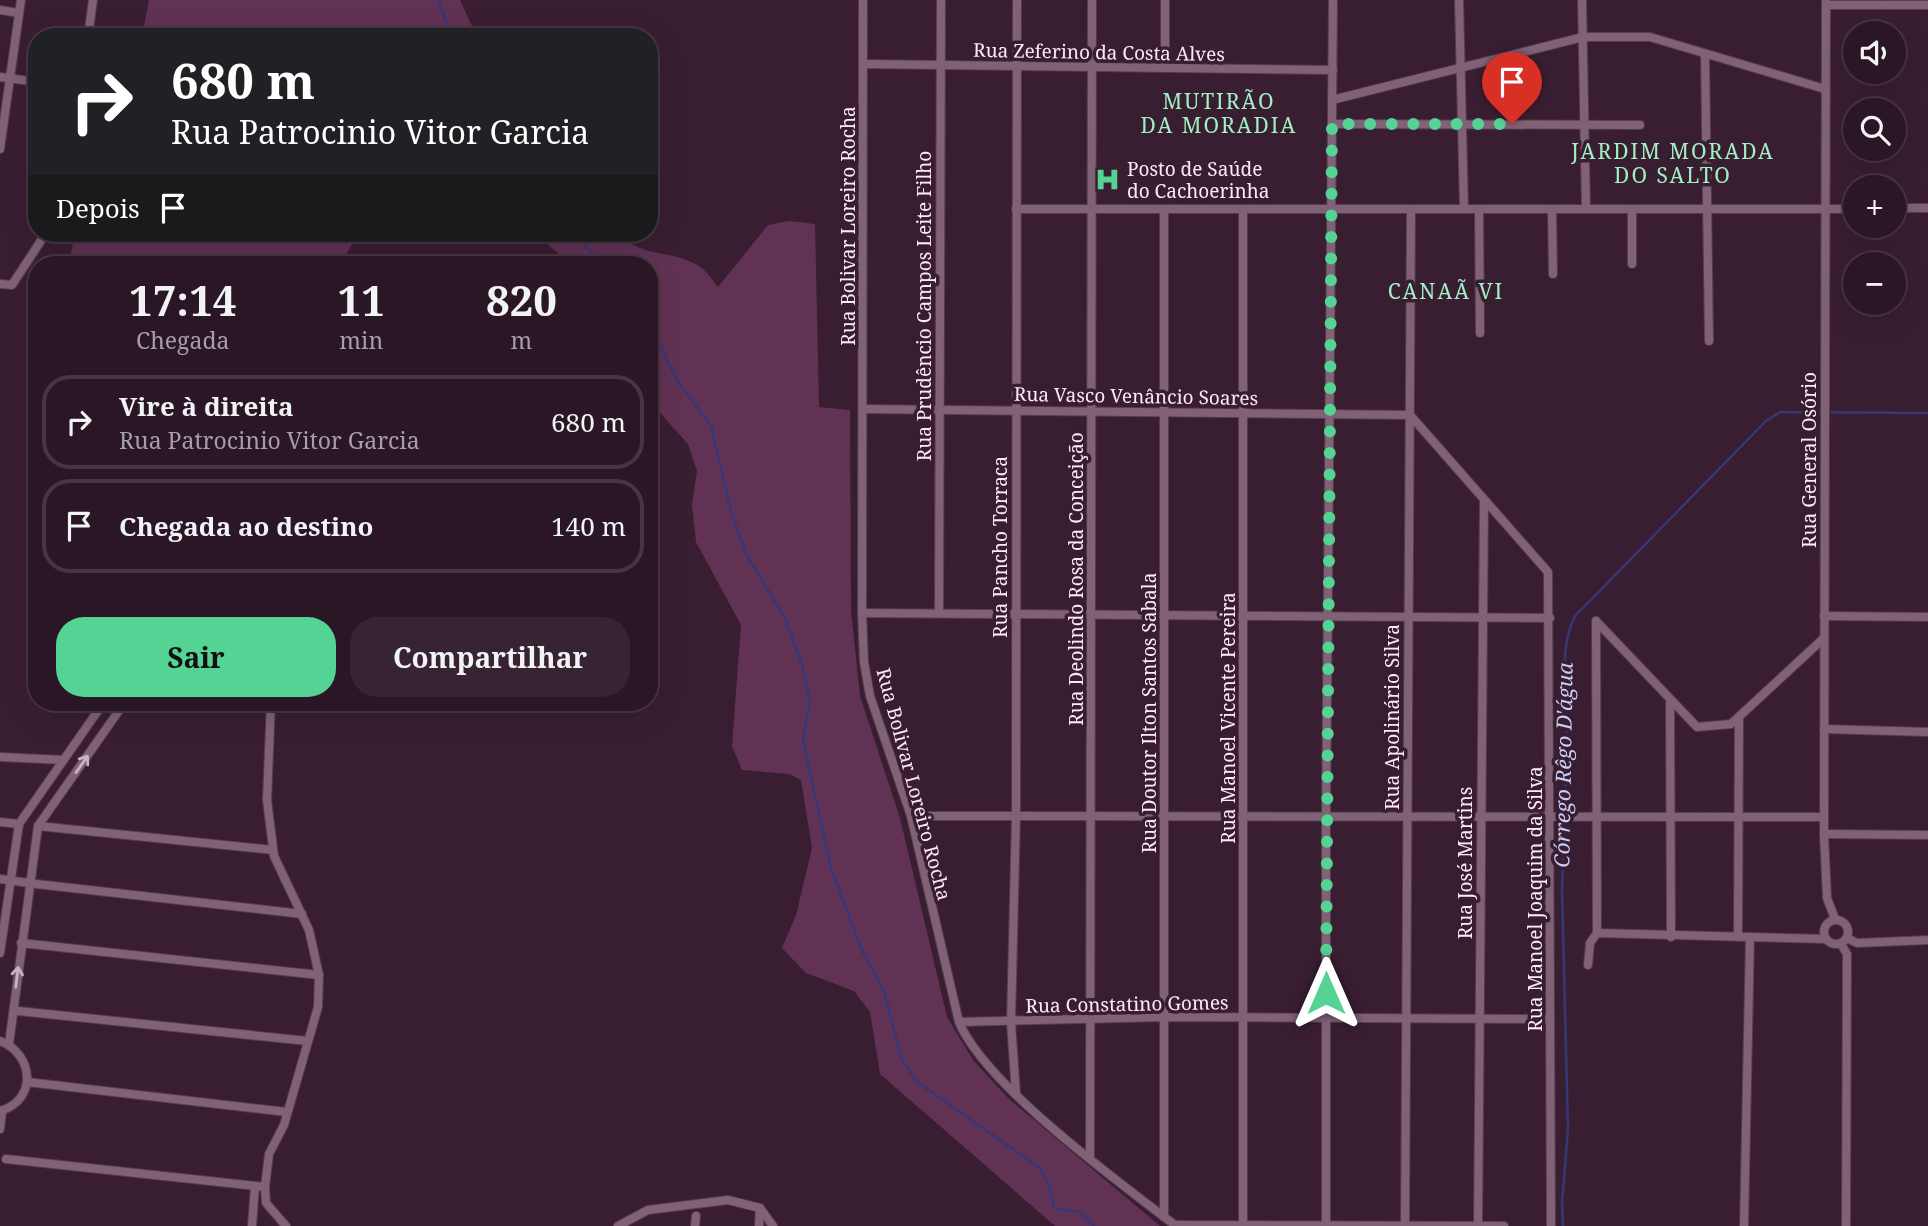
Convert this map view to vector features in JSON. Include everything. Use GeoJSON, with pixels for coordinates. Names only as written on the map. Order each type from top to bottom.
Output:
{"type":"FeatureCollection","features":[{"type":"Feature","properties":{"kind":"street"},"geometry":{"type":"LineString","coordinates":[[0,147],[21,0]]}},
{"type":"Feature","properties":{"kind":"street"},"geometry":{"type":"LineString","coordinates":[[89,28],[93,0]]}},
{"type":"Feature","properties":{"kind":"street","name":"Rua Bolivar Loreiro Rocha"},"geometry":{"type":"LineString","coordinates":[[863,0],[862,612],[864,662],[870,696],[911,816],[959,1022],[966,1039],[1016,1094],[1175,1225]]}},
{"type":"Feature","properties":{"kind":"street","name":"Rua Prudêncio Campos Leite Filho"},"geometry":{"type":"LineString","coordinates":[[939,613],[941,0]]}},
{"type":"Feature","properties":{"kind":"street","name":"Rua Pancho Torraca"},"geometry":{"type":"LineString","coordinates":[[1016,1094],[1011,1022],[1016,816],[1017,0]]}},
{"type":"Feature","properties":{"kind":"street","name":"Rua Deolindo Rosa da Conceição"},"geometry":{"type":"LineString","coordinates":[[1090,1157],[1092,0]]}},
{"type":"Feature","properties":{"kind":"street"},"geometry":{"type":"LineString","coordinates":[[1165,0],[1165,68]]}},
{"type":"Feature","properties":{"kind":"street"},"geometry":{"type":"LineString","coordinates":[[1326,1225],[1326,817],[1334,0]]}},
{"type":"Feature","properties":{"kind":"street"},"geometry":{"type":"LineString","coordinates":[[1459,0],[1464,209]]}},
{"type":"Feature","properties":{"kind":"street"},"geometry":{"type":"LineString","coordinates":[[1582,0],[1586,209]]}},
{"type":"Feature","properties":{"kind":"street"},"geometry":{"type":"LineString","coordinates":[[1826,3],[1928,5]]}},
{"type":"Feature","properties":{"kind":"street","name":"Rua General Osório"},"geometry":{"type":"LineString","coordinates":[[1826,3],[1824,834],[1827,898],[1835,919],[1841,921],[1844,941]]}},
{"type":"Feature","properties":{"kind":"street"},"geometry":{"type":"LineString","coordinates":[[0,10],[19,13]]}},
{"type":"Feature","properties":{"kind":"street"},"geometry":{"type":"LineString","coordinates":[[1332,100],[1583,37],[1650,37],[1825,89]]}},
{"type":"Feature","properties":{"kind":"street"},"geometry":{"type":"LineString","coordinates":[[1705,55],[1709,341]]}},
{"type":"Feature","properties":{"kind":"street","name":"Rua Zeferino da Costa Alves"},"geometry":{"type":"LineString","coordinates":[[864,64],[1333,70]]}},
{"type":"Feature","properties":{"kind":"street"},"geometry":{"type":"LineString","coordinates":[[0,77],[28,81]]}},
{"type":"Feature","properties":{"kind":"street"},"geometry":{"type":"LineString","coordinates":[[1332,124],[1640,125]]}},
{"type":"Feature","properties":{"kind":"street"},"geometry":{"type":"LineString","coordinates":[[1906,208],[1928,208]]}},
{"type":"Feature","properties":{"kind":"street"},"geometry":{"type":"LineString","coordinates":[[1016,209],[1843,209]]}},
{"type":"Feature","properties":{"kind":"street","name":"Rua Doutor Ilton Santos Sabala"},"geometry":{"type":"LineString","coordinates":[[1164,209],[1164,1217]]}},
{"type":"Feature","properties":{"kind":"street","name":"Rua Manoel Vicente Pereira"},"geometry":{"type":"LineString","coordinates":[[1243,209],[1244,1224]]}},
{"type":"Feature","properties":{"kind":"street","name":"Rua Apolinário Silva"},"geometry":{"type":"LineString","coordinates":[[1405,1225],[1410,209]]}},
{"type":"Feature","properties":{"kind":"street"},"geometry":{"type":"LineString","coordinates":[[1479,209],[1480,333]]}},
{"type":"Feature","properties":{"kind":"street"},"geometry":{"type":"LineString","coordinates":[[1552,209],[1553,274]]}},
{"type":"Feature","properties":{"kind":"street"},"geometry":{"type":"LineString","coordinates":[[1632,209],[1632,264]]}},
{"type":"Feature","properties":{"kind":"street"},"geometry":{"type":"LineString","coordinates":[[0,284],[12,285],[28,261]]}},
{"type":"Feature","properties":{"kind":"street","name":"Rua Vasco Venâncio Soares"},"geometry":{"type":"LineString","coordinates":[[863,409],[1410,415]]}},
{"type":"Feature","properties":{"kind":"street"},"geometry":{"type":"LineString","coordinates":[[1410,415],[1484,501]]}},
{"type":"Feature","properties":{"kind":"street","name":"Rua Manoel Joaquim da Silva"},"geometry":{"type":"LineString","coordinates":[[1484,501],[1548,572],[1553,817],[1551,1226]]}},
{"type":"Feature","properties":{"kind":"street","name":"Rua José Martins"},"geometry":{"type":"LineString","coordinates":[[1478,1226],[1484,501]]}},
{"type":"Feature","properties":{"kind":"street"},"geometry":{"type":"LineString","coordinates":[[862,612],[1550,618]]}},
{"type":"Feature","properties":{"kind":"street"},"geometry":{"type":"LineString","coordinates":[[1824,616],[1928,617]]}},
{"type":"Feature","properties":{"kind":"street"},"geometry":{"type":"LineString","coordinates":[[1588,965],[1590,943],[1597,933],[1596,621],[1697,727],[1731,724],[1824,638]]}},
{"type":"Feature","properties":{"kind":"street"},"geometry":{"type":"LineString","coordinates":[[1670,701],[1671,937]]}},
{"type":"Feature","properties":{"kind":"street"},"geometry":{"type":"LineString","coordinates":[[0,953],[19,824],[98,711]]}},
{"type":"Feature","properties":{"kind":"street"},"geometry":{"type":"LineString","coordinates":[[9,1044],[38,826],[119,711]]}},
{"type":"Feature","properties":{"kind":"street"},"geometry":{"type":"LineString","coordinates":[[252,1226],[269,1154],[287,1112],[318,1007],[319,975],[309,930],[273,850],[267,800],[271,711]]}},
{"type":"Feature","properties":{"kind":"street"},"geometry":{"type":"LineString","coordinates":[[1738,937],[1739,718]]}},
{"type":"Feature","properties":{"kind":"street"},"geometry":{"type":"LineString","coordinates":[[1824,729],[1928,732]]}},
{"type":"Feature","properties":{"kind":"street"},"geometry":{"type":"LineString","coordinates":[[1,757],[63,760]]}},
{"type":"Feature","properties":{"kind":"street"},"geometry":{"type":"LineString","coordinates":[[911,816],[1824,817]]}},
{"type":"Feature","properties":{"kind":"street"},"geometry":{"type":"LineString","coordinates":[[0,822],[19,824]]}},
{"type":"Feature","properties":{"kind":"street"},"geometry":{"type":"LineString","coordinates":[[38,826],[273,850]]}},
{"type":"Feature","properties":{"kind":"street"},"geometry":{"type":"LineString","coordinates":[[1824,834],[1928,835]]}},
{"type":"Feature","properties":{"kind":"street"},"geometry":{"type":"LineString","coordinates":[[0,880],[302,914]]}},
{"type":"Feature","properties":{"kind":"street"},"geometry":{"type":"LineString","coordinates":[[1825,939],[1828,923],[1835,919]]}},
{"type":"Feature","properties":{"kind":"street"},"geometry":{"type":"LineString","coordinates":[[1597,933],[1825,939],[1857,943],[1928,940]]}},
{"type":"Feature","properties":{"kind":"street"},"geometry":{"type":"LineString","coordinates":[[1744,1226],[1749,937]]}},
{"type":"Feature","properties":{"kind":"street"},"geometry":{"type":"LineString","coordinates":[[1844,941],[1847,954],[1846,1226]]}},
{"type":"Feature","properties":{"kind":"street"},"geometry":{"type":"LineString","coordinates":[[21,943],[319,975]]}},
{"type":"Feature","properties":{"kind":"street"},"geometry":{"type":"LineString","coordinates":[[18,1011],[308,1041]]}},
{"type":"Feature","properties":{"kind":"street","name":"Rua Constatino Gomes"},"geometry":{"type":"LineString","coordinates":[[959,1022],[1166,1017],[1327,1018]]}},
{"type":"Feature","properties":{"kind":"street"},"geometry":{"type":"LineString","coordinates":[[1327,1018],[1550,1019]]}},
{"type":"Feature","properties":{"kind":"street"},"geometry":{"type":"LineString","coordinates":[[0,1041],[9,1044],[26,1064],[27,1082],[20,1100],[1,1111],[0,1129]]}},
{"type":"Feature","properties":{"kind":"street"},"geometry":{"type":"LineString","coordinates":[[27,1082],[287,1112]]}},
{"type":"Feature","properties":{"kind":"street"},"geometry":{"type":"LineString","coordinates":[[6,1159],[260,1187]]}},
{"type":"Feature","properties":{"kind":"street"},"geometry":{"type":"LineString","coordinates":[[260,1187],[266,1203],[286,1226]]}},
{"type":"Feature","properties":{"kind":"street"},"geometry":{"type":"LineString","coordinates":[[618,1226],[648,1210],[728,1199],[760,1208],[774,1226]]}},
{"type":"Feature","properties":{"kind":"street"},"geometry":{"type":"LineString","coordinates":[[759,1226],[760,1208]]}},
{"type":"Feature","properties":{"kind":"street"},"geometry":{"type":"LineString","coordinates":[[695,1226],[696,1216]]}},
{"type":"Feature","properties":{"kind":"street"},"geometry":{"type":"LineString","coordinates":[[1175,1225],[1504,1226]]}},
{"type":"Feature","properties":{"kind":"shaded area"},"geometry":{"type":"Polygon","coordinates":[[[149,0],[460,0],[473,28],[144,28],[149,0]]]}},
{"type":"Feature","properties":{"kind":"shaded area"},"geometry":{"type":"Polygon","coordinates":[[[789,221],[815,224],[819,407],[850,410],[851,611],[860,696],[900,818],[947,1017],[973,1060],[1008,1098],[1160,1226],[1055,1226],[880,1074],[870,1012],[854,991],[806,973],[782,948],[796,915],[812,848],[801,780],[789,774],[742,770],[732,746],[741,625],[696,542],[692,505],[697,471],[688,444],[658,410],[658,256],[561,256],[545,242],[630,242],[647,251],[677,257],[699,266],[718,287],[768,225],[789,221]]]}},
{"type":"Feature","properties":{"kind":"shaded area"},"geometry":{"type":"Polygon","coordinates":[[[73,242],[353,242],[345,256],[71,256],[73,242]]]}},
{"type":"Feature","properties":{"kind":"waterway","name":"Córrego Rêgo D'água"},"geometry":{"type":"LineString","coordinates":[[438,0],[449,28]]}},
{"type":"Feature","properties":{"kind":"waterway","name":"Córrego Rêgo D'água"},"geometry":{"type":"LineString","coordinates":[[580,242],[596,256]]}},
{"type":"Feature","properties":{"kind":"waterway"},"geometry":{"type":"LineString","coordinates":[[658,341],[677,380],[711,426],[732,515],[746,554],[785,618],[803,668],[810,701],[803,740],[831,868],[863,953],[884,991],[901,1058],[917,1082],[1040,1168],[1049,1184],[1054,1208],[1080,1212],[1094,1226]]}},
{"type":"Feature","properties":{"kind":"waterway","name":"Córrego Rêgo D'água"},"geometry":{"type":"LineString","coordinates":[[1565,813],[1565,653],[1575,616],[1766,421],[1780,412],[1928,413]]}},
{"type":"Feature","properties":{"kind":"waterway","name":"Córrego Rêgo D'água"},"geometry":{"type":"LineString","coordinates":[[1563,1226],[1562,1203],[1568,1129],[1562,889],[1565,820]]}},
{"type":"Feature","properties":{"kind":"place","name":"Posto de Saúde do Cachoerinha"},"geometry":{"type":"Point","coordinates":[1107,180]}},
{"type":"Feature","properties":{"kind":"district","name":"MUTIRÃO DA MORADIA"},"geometry":{"type":"Point","coordinates":[1219,113]}},
{"type":"Feature","properties":{"kind":"district","name":"JARDIM MORADA DO SALTO"},"geometry":{"type":"Point","coordinates":[1673,163]}},
{"type":"Feature","properties":{"kind":"district","name":"CANAÃ VI"},"geometry":{"type":"Point","coordinates":[1446,291]}},
{"type":"Feature","properties":{"kind":"route"},"geometry":{"type":"LineString","coordinates":[[1326,993],[1332,124],[1512,124]]}}]}
